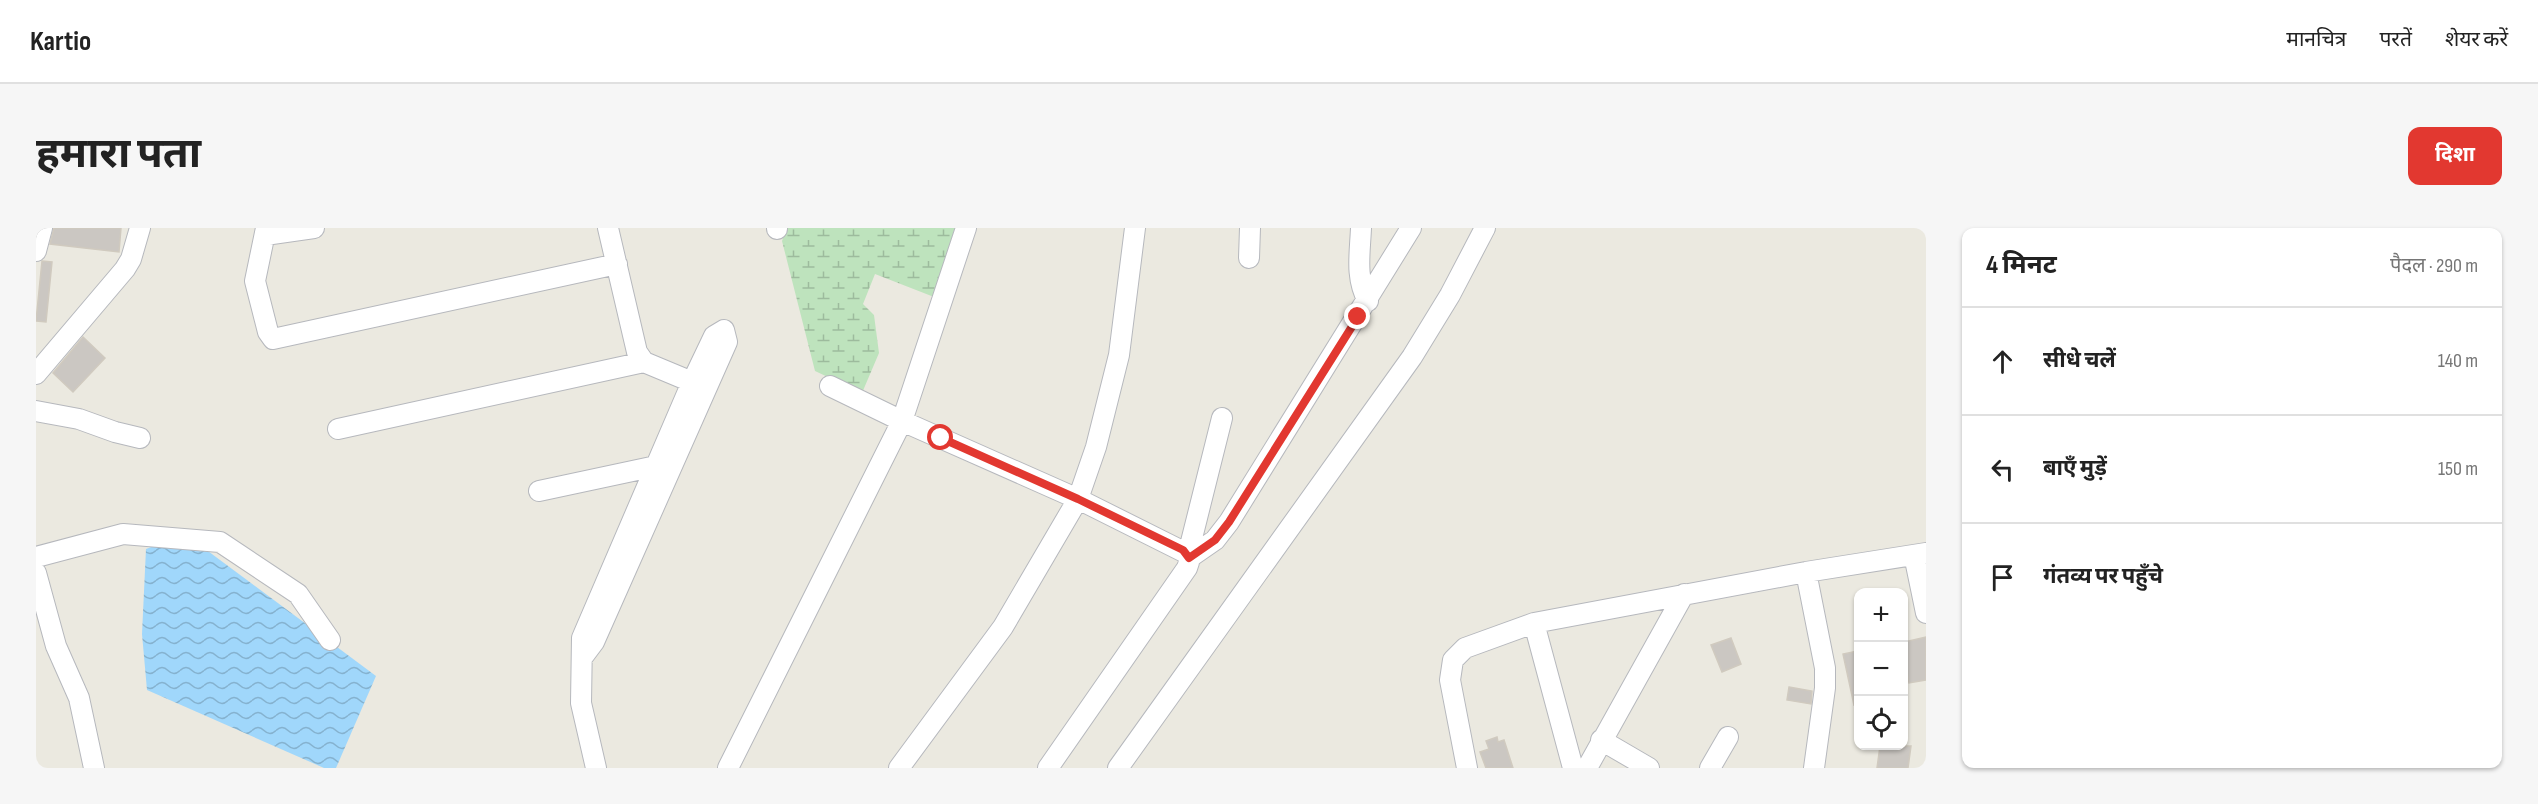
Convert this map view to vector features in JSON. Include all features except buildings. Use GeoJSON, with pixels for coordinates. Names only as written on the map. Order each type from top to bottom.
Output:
{"type":"FeatureCollection","features":[{"type":"Feature","properties":{"kind":"street"},"geometry":{"type":"LineString","coordinates":[[36,251],[42,228]]}},
{"type":"Feature","properties":{"kind":"street"},"geometry":{"type":"LineString","coordinates":[[36,374],[125,269],[131,259],[140,228]]}},
{"type":"Feature","properties":{"kind":"street"},"geometry":{"type":"LineString","coordinates":[[314,228],[289,233],[266,231],[255,281],[268,332],[273,339],[617,264]]}},
{"type":"Feature","properties":{"kind":"street"},"geometry":{"type":"LineString","coordinates":[[608,228],[637,352],[644,362],[692,382]]}},
{"type":"Feature","properties":{"kind":"street"},"geometry":{"type":"LineString","coordinates":[[728,768],[902,421],[966,228]]}},
{"type":"Feature","properties":{"kind":"street"},"geometry":{"type":"LineString","coordinates":[[899,768],[1003,627],[1078,499],[1095,447],[1119,355],[1135,228]]}},
{"type":"Feature","properties":{"kind":"street"},"geometry":{"type":"LineString","coordinates":[[1249,258],[1250,228]]}},
{"type":"Feature","properties":{"kind":"street"},"geometry":{"type":"LineString","coordinates":[[1360,228],[1359,274],[1361,288],[1368,301]]}},
{"type":"Feature","properties":{"kind":"street"},"geometry":{"type":"LineString","coordinates":[[1188,556],[1215,540],[1229,522],[1368,301],[1411,228]]}},
{"type":"Feature","properties":{"kind":"street"},"geometry":{"type":"LineString","coordinates":[[1118,768],[1412,357],[1450,295],[1485,228]]}},
{"type":"Feature","properties":{"kind":"street"},"geometry":{"type":"LineString","coordinates":[[582,658],[594,642],[727,342],[724,330],[714,336],[692,382],[582,638],[581,703],[596,768]]}},
{"type":"Feature","properties":{"kind":"street"},"geometry":{"type":"LineString","coordinates":[[338,429],[644,362]]}},
{"type":"Feature","properties":{"kind":"street"},"geometry":{"type":"LineString","coordinates":[[830,386],[902,421],[1078,499],[1188,556]]}},
{"type":"Feature","properties":{"kind":"street"},"geometry":{"type":"LineString","coordinates":[[36,411],[79,419],[140,438]]}},
{"type":"Feature","properties":{"kind":"street"},"geometry":{"type":"LineString","coordinates":[[1048,768],[1187,568],[1222,418]]}},
{"type":"Feature","properties":{"kind":"street"},"geometry":{"type":"LineString","coordinates":[[539,491],[656,466]]}},
{"type":"Feature","properties":{"kind":"street"},"geometry":{"type":"LineString","coordinates":[[36,557],[123,534],[220,542],[298,594],[330,640]]}},
{"type":"Feature","properties":{"kind":"street"},"geometry":{"type":"LineString","coordinates":[[1467,768],[1450,680],[1453,660],[1465,648],[1534,623],[1806,572],[1920,554],[1926,613]]}},
{"type":"Feature","properties":{"kind":"street"},"geometry":{"type":"LineString","coordinates":[[1806,572],[1825,668],[1825,688],[1814,768]]}},
{"type":"Feature","properties":{"kind":"street"},"geometry":{"type":"LineString","coordinates":[[36,573],[56,646],[79,698],[94,768]]}},
{"type":"Feature","properties":{"kind":"street"},"geometry":{"type":"LineString","coordinates":[[1587,768],[1684,594]]}},
{"type":"Feature","properties":{"kind":"street"},"geometry":{"type":"LineString","coordinates":[[1534,623],[1573,768]]}},
{"type":"Feature","properties":{"kind":"street"},"geometry":{"type":"LineString","coordinates":[[1710,768],[1728,737]]}},
{"type":"Feature","properties":{"kind":"street"},"geometry":{"type":"LineString","coordinates":[[1601,740],[1649,768]]}},
{"type":"Feature","properties":{"kind":"green space"},"geometry":{"type":"Polygon","coordinates":[[[787,228],[955,228],[934,297],[875,274],[863,304],[874,315],[879,353],[862,393],[815,371],[782,241],[787,228]]]}},
{"type":"Feature","properties":{"kind":"water"},"geometry":{"type":"Polygon","coordinates":[[[185,534],[376,676],[336,768],[324,768],[147,690],[142,634],[146,549],[185,534]]]}},
{"type":"Feature","properties":{"kind":"route"},"geometry":{"type":"LineString","coordinates":[[941,438],[1078,499],[1183,550],[1189,558],[1215,540],[1229,522],[1358,317]]}}]}
